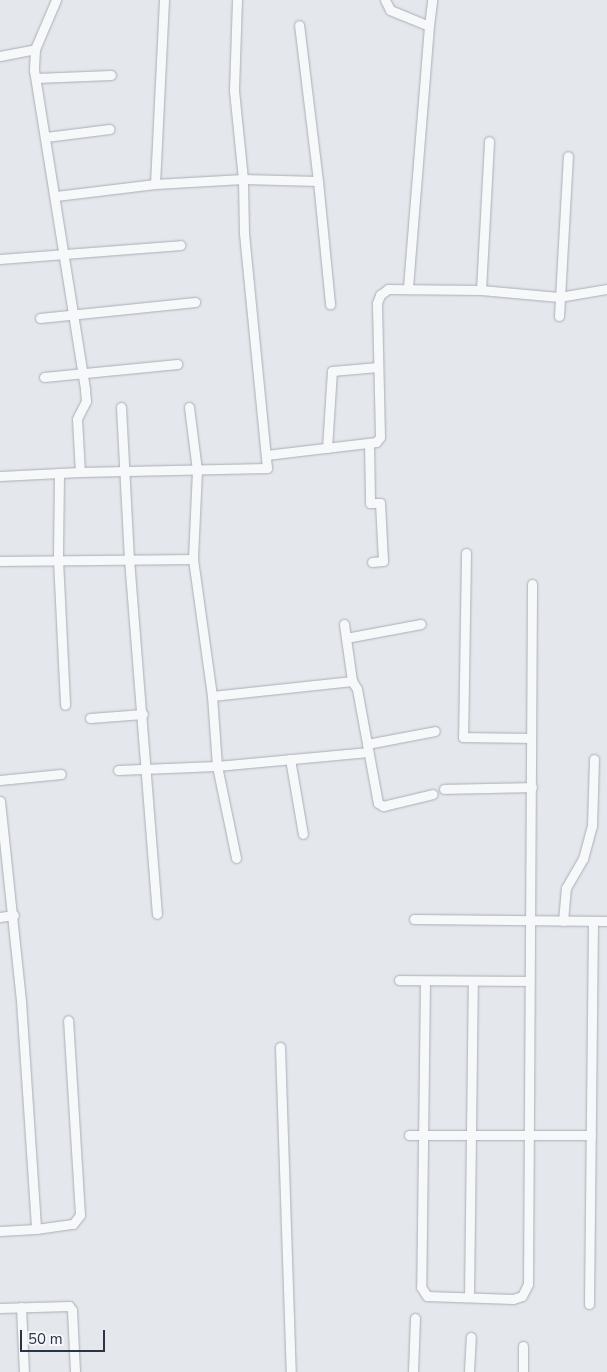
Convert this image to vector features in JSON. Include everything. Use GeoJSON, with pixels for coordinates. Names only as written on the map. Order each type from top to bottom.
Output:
{"type":"FeatureCollection","features":[{"type":"Feature","properties":{"kind":"street"},"geometry":{"type":"LineString","coordinates":[[56,0],[35,49],[36,78],[56,196],[61,254],[73,314],[86,400],[77,419],[80,472]]}},
{"type":"Feature","properties":{"kind":"street"},"geometry":{"type":"LineString","coordinates":[[155,184],[164,0]]}},
{"type":"Feature","properties":{"kind":"street"},"geometry":{"type":"LineString","coordinates":[[0,476],[80,472],[267,468],[244,233],[243,179],[234,90],[237,0]]}},
{"type":"Feature","properties":{"kind":"street"},"geometry":{"type":"LineString","coordinates":[[385,0],[390,10],[429,26]]}},
{"type":"Feature","properties":{"kind":"street"},"geometry":{"type":"LineString","coordinates":[[408,289],[432,0]]}},
{"type":"Feature","properties":{"kind":"street"},"geometry":{"type":"LineString","coordinates":[[299,25],[318,181],[330,304]]}},
{"type":"Feature","properties":{"kind":"street"},"geometry":{"type":"LineString","coordinates":[[0,56],[35,49]]}},
{"type":"Feature","properties":{"kind":"street"},"geometry":{"type":"LineString","coordinates":[[36,78],[111,75]]}},
{"type":"Feature","properties":{"kind":"street"},"geometry":{"type":"LineString","coordinates":[[46,137],[109,129]]}},
{"type":"Feature","properties":{"kind":"street"},"geometry":{"type":"LineString","coordinates":[[480,290],[489,141]]}},
{"type":"Feature","properties":{"kind":"street"},"geometry":{"type":"LineString","coordinates":[[559,316],[568,156]]}},
{"type":"Feature","properties":{"kind":"street"},"geometry":{"type":"LineString","coordinates":[[56,196],[155,184],[243,179],[318,181]]}},
{"type":"Feature","properties":{"kind":"street"},"geometry":{"type":"LineString","coordinates":[[0,259],[180,245]]}},
{"type":"Feature","properties":{"kind":"street"},"geometry":{"type":"LineString","coordinates":[[266,455],[376,442],[380,436],[378,367],[380,295],[388,289],[480,290],[559,297],[607,290]]}},
{"type":"Feature","properties":{"kind":"street"},"geometry":{"type":"LineString","coordinates":[[40,318],[195,302]]}},
{"type":"Feature","properties":{"kind":"street"},"geometry":{"type":"LineString","coordinates":[[44,377],[177,364]]}},
{"type":"Feature","properties":{"kind":"street"},"geometry":{"type":"LineString","coordinates":[[327,448],[332,371],[378,367]]}},
{"type":"Feature","properties":{"kind":"street"},"geometry":{"type":"LineString","coordinates":[[121,407],[129,559],[148,768],[157,914]]}},
{"type":"Feature","properties":{"kind":"street"},"geometry":{"type":"LineString","coordinates":[[189,407],[196,470],[193,559],[212,696],[217,766],[236,858]]}},
{"type":"Feature","properties":{"kind":"street"},"geometry":{"type":"LineString","coordinates":[[368,443],[370,503],[380,503],[383,561],[372,562]]}},
{"type":"Feature","properties":{"kind":"street"},"geometry":{"type":"LineString","coordinates":[[59,473],[58,560],[65,705]]}},
{"type":"Feature","properties":{"kind":"street"},"geometry":{"type":"LineString","coordinates":[[466,553],[463,737],[532,738]]}},
{"type":"Feature","properties":{"kind":"street"},"geometry":{"type":"LineString","coordinates":[[0,561],[193,559]]}},
{"type":"Feature","properties":{"kind":"street"},"geometry":{"type":"LineString","coordinates":[[425,980],[421,1288],[427,1296],[513,1299],[525,1291],[531,920],[532,584]]}},
{"type":"Feature","properties":{"kind":"street"},"geometry":{"type":"LineString","coordinates":[[344,624],[352,680],[357,689],[367,748],[380,805],[433,794]]}},
{"type":"Feature","properties":{"kind":"street"},"geometry":{"type":"LineString","coordinates":[[346,638],[421,624]]}},
{"type":"Feature","properties":{"kind":"street"},"geometry":{"type":"LineString","coordinates":[[212,696],[352,680]]}},
{"type":"Feature","properties":{"kind":"street"},"geometry":{"type":"LineString","coordinates":[[90,718],[143,714]]}},
{"type":"Feature","properties":{"kind":"street"},"geometry":{"type":"LineString","coordinates":[[118,770],[217,766],[290,759],[367,748],[436,731]]}},
{"type":"Feature","properties":{"kind":"street"},"geometry":{"type":"LineString","coordinates":[[290,759],[303,834]]}},
{"type":"Feature","properties":{"kind":"street"},"geometry":{"type":"LineString","coordinates":[[563,921],[566,888],[583,859],[592,826],[594,759]]}},
{"type":"Feature","properties":{"kind":"street"},"geometry":{"type":"LineString","coordinates":[[0,780],[62,774]]}},
{"type":"Feature","properties":{"kind":"street"},"geometry":{"type":"LineString","coordinates":[[444,789],[532,787]]}},
{"type":"Feature","properties":{"kind":"street"},"geometry":{"type":"LineString","coordinates":[[0,801],[14,915],[36,1229]]}},
{"type":"Feature","properties":{"kind":"street"},"geometry":{"type":"LineString","coordinates":[[0,917],[14,915]]}},
{"type":"Feature","properties":{"kind":"street"},"geometry":{"type":"LineString","coordinates":[[414,919],[607,921]]}},
{"type":"Feature","properties":{"kind":"street"},"geometry":{"type":"LineString","coordinates":[[589,1304],[593,921]]}},
{"type":"Feature","properties":{"kind":"street"},"geometry":{"type":"LineString","coordinates":[[399,980],[529,982]]}},
{"type":"Feature","properties":{"kind":"street"},"geometry":{"type":"LineString","coordinates":[[469,1297],[473,981]]}},
{"type":"Feature","properties":{"kind":"street"},"geometry":{"type":"LineString","coordinates":[[0,1231],[73,1224],[80,1215],[68,1020]]}},
{"type":"Feature","properties":{"kind":"street"},"geometry":{"type":"LineString","coordinates":[[280,1047],[291,1372]]}},
{"type":"Feature","properties":{"kind":"street"},"geometry":{"type":"LineString","coordinates":[[409,1135],[591,1135]]}},
{"type":"Feature","properties":{"kind":"street"},"geometry":{"type":"LineString","coordinates":[[0,1308],[69,1306],[72,1310],[74,1372]]}},
{"type":"Feature","properties":{"kind":"street"},"geometry":{"type":"LineString","coordinates":[[21,1307],[24,1372]]}},
{"type":"Feature","properties":{"kind":"street"},"geometry":{"type":"LineString","coordinates":[[413,1372],[415,1318]]}},
{"type":"Feature","properties":{"kind":"street"},"geometry":{"type":"LineString","coordinates":[[469,1372],[471,1337]]}},
{"type":"Feature","properties":{"kind":"street"},"geometry":{"type":"LineString","coordinates":[[523,1346],[523,1372]]}}]}
